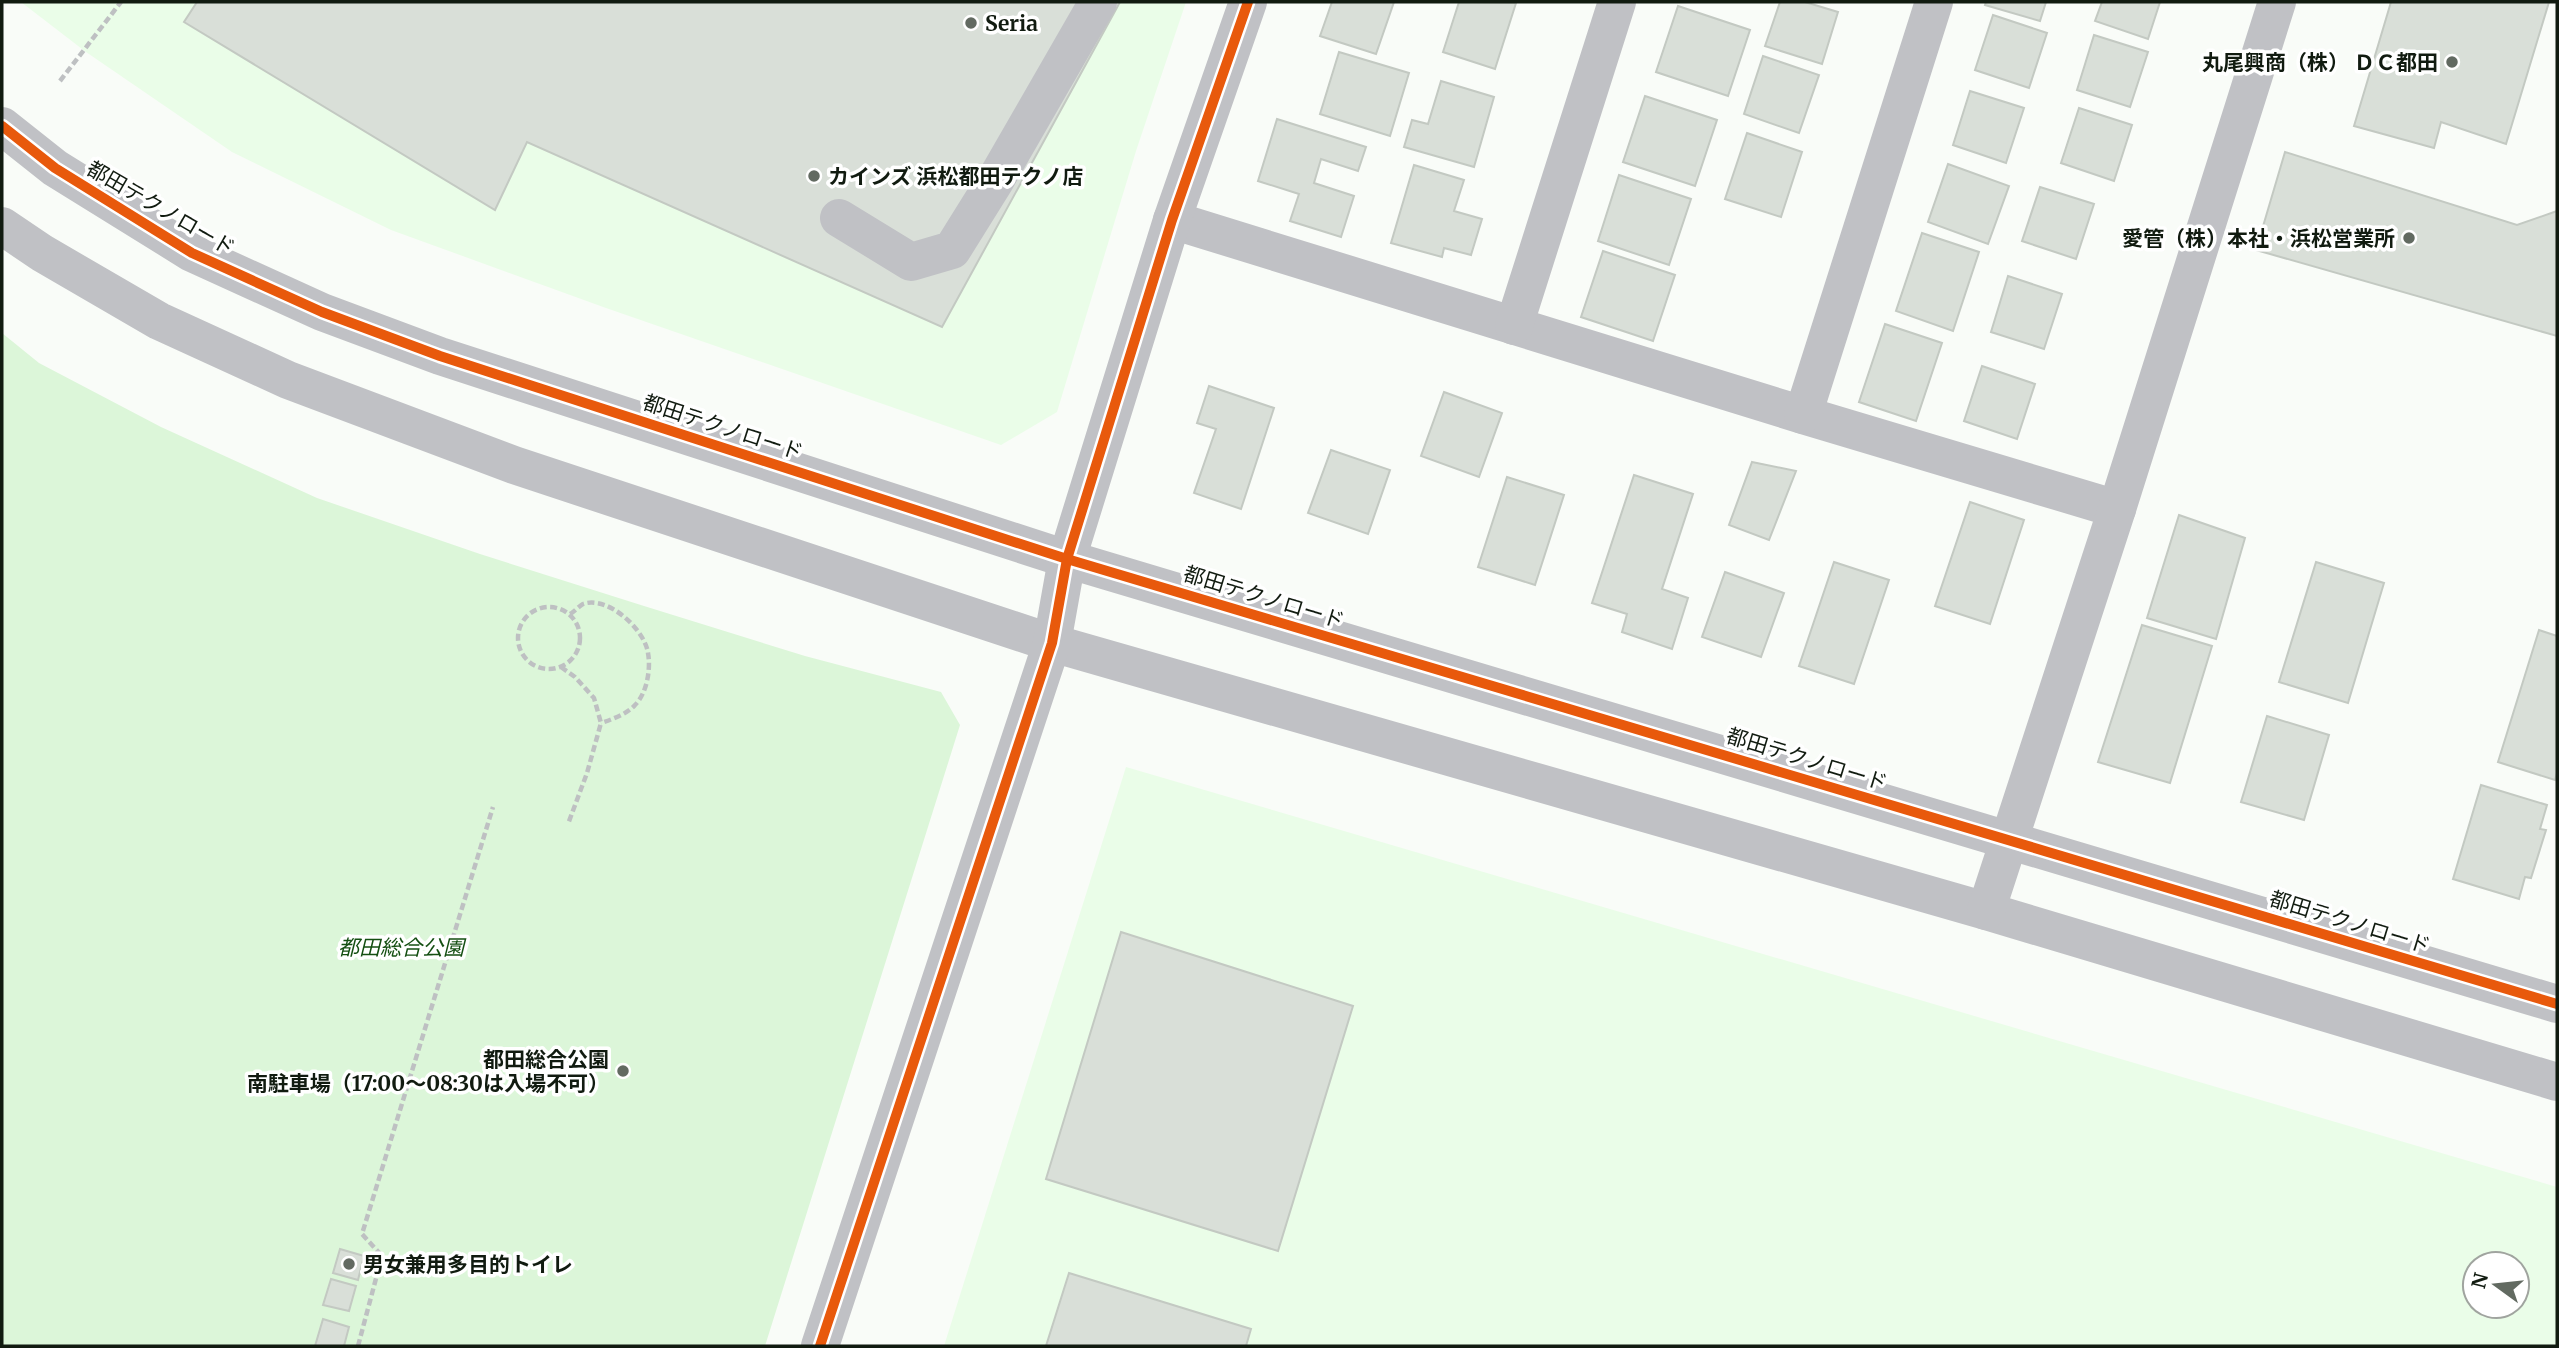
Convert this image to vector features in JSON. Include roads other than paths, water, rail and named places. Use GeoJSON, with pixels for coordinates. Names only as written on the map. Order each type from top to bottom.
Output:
{"type":"FeatureCollection","features":[{"type":"Feature","properties":{"kind":"street"},"geometry":{"type":"LineString","coordinates":[[839,218],[911,262],[952,250],[1098,2]]}},
{"type":"Feature","properties":{"kind":"street"},"geometry":{"type":"LineString","coordinates":[[820,1346],[1052,643],[1067,559],[1171,220],[1248,2]]}},
{"type":"Feature","properties":{"kind":"street"},"geometry":{"type":"LineString","coordinates":[[1514,326],[1617,2]]}},
{"type":"Feature","properties":{"kind":"street"},"geometry":{"type":"LineString","coordinates":[[1803,415],[1934,2]]}},
{"type":"Feature","properties":{"kind":"street"},"geometry":{"type":"LineString","coordinates":[[1986,911],[2117,509],[2277,2]]}},
{"type":"Feature","properties":{"kind":"street","name":"都田テクノロード"},"geometry":{"type":"LineString","coordinates":[[2,126],[55,168],[192,253],[322,312],[440,356],[1067,559],[2557,1004]]}},
{"type":"Feature","properties":{"kind":"street"},"geometry":{"type":"LineString","coordinates":[[1171,220],[2117,509]]}},
{"type":"Feature","properties":{"kind":"street"},"geometry":{"type":"LineString","coordinates":[[2,226],[42,253],[159,321],[288,380],[514,465],[1052,643],[1986,911],[2557,1082]]}},
{"type":"Feature","properties":{"kind":"place","name":"Seria"},"geometry":{"type":"Point","coordinates":[971,23]}},
{"type":"Feature","properties":{"kind":"place","name":"丸尾興商（株） ＤＣ都田"},"geometry":{"type":"Point","coordinates":[2452,62]}},
{"type":"Feature","properties":{"kind":"place","name":"カインズ 浜松都田テクノ店"},"geometry":{"type":"Point","coordinates":[814,176]}},
{"type":"Feature","properties":{"kind":"place","name":"愛管（株）本社・浜松営業所"},"geometry":{"type":"Point","coordinates":[2409,238]}},
{"type":"Feature","properties":{"kind":"place","name":"都田総合公園 南駐車場（17:00～08:30は入場不可）"},"geometry":{"type":"Point","coordinates":[623,1071]}},
{"type":"Feature","properties":{"kind":"place","name":"男女兼用多目的トイレ"},"geometry":{"type":"Point","coordinates":[349,1264]}},
{"type":"Feature","properties":{"kind":"park label","name":"都田総合公園"},"geometry":{"type":"Point","coordinates":[401,947]}}]}
